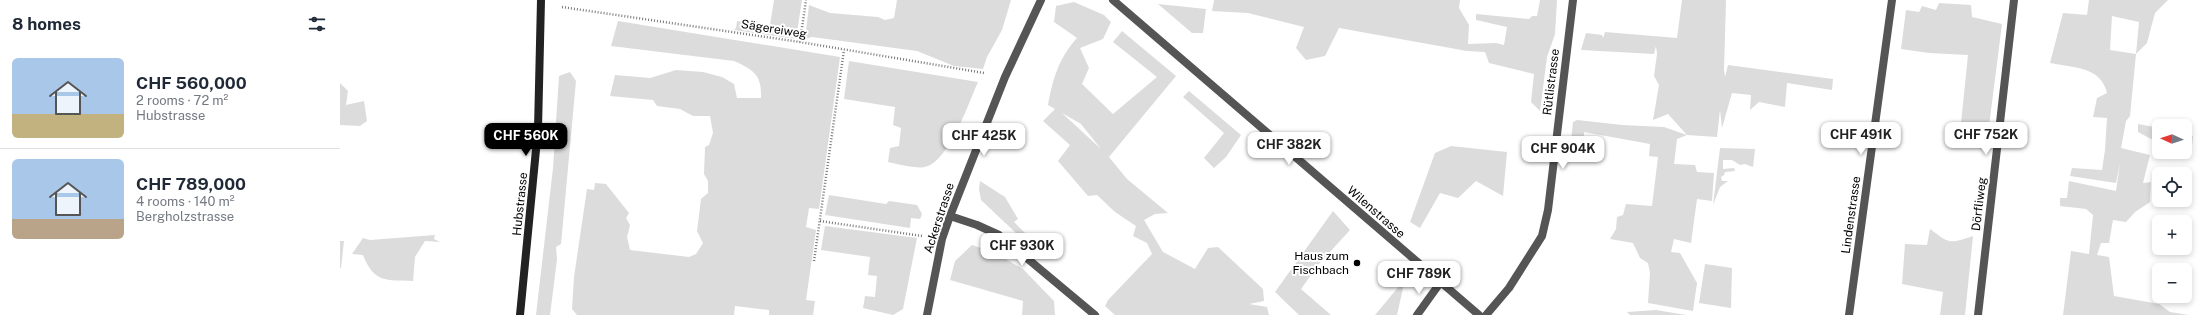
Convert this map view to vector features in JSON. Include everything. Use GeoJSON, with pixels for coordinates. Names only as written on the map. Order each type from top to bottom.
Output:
{"type":"FeatureCollection","features":[{"type":"Feature","properties":{"kind":"street","name":"Hubstrasse"},"geometry":{"type":"LineString","coordinates":[[520,315],[538,129],[541,0]]}},
{"type":"Feature","properties":{"kind":"street","name":"Ackerstrasse"},"geometry":{"type":"LineString","coordinates":[[927,315],[942,239],[950,216],[1005,77],[1041,0]]}},
{"type":"Feature","properties":{"kind":"street","name":"Wilenstrasse"},"geometry":{"type":"LineString","coordinates":[[1113,0],[1479,315]]}},
{"type":"Feature","properties":{"kind":"street","name":"Rütlistrasse"},"geometry":{"type":"LineString","coordinates":[[1486,315],[1510,288],[1542,236],[1548,210],[1573,0]]}},
{"type":"Feature","properties":{"kind":"street","name":"Lindenstrasse"},"geometry":{"type":"LineString","coordinates":[[1850,315],[1892,0]]}},
{"type":"Feature","properties":{"kind":"street","name":"Dörfliweg"},"geometry":{"type":"LineString","coordinates":[[1978,315],[2014,0]]}},
{"type":"Feature","properties":{"kind":"street"},"geometry":{"type":"LineString","coordinates":[[950,216],[977,225],[999,235],[1095,315]]}},
{"type":"Feature","properties":{"kind":"street"},"geometry":{"type":"LineString","coordinates":[[1417,315],[1440,283]]}},
{"type":"Feature","properties":{"kind":"path"},"geometry":{"type":"LineString","coordinates":[[800,42],[806,0]]}},
{"type":"Feature","properties":{"kind":"path","name":"Sägereiweg"},"geometry":{"type":"LineString","coordinates":[[561,6],[800,42],[984,73]]}},
{"type":"Feature","properties":{"kind":"path"},"geometry":{"type":"LineString","coordinates":[[814,261],[844,50]]}},
{"type":"Feature","properties":{"kind":"path"},"geometry":{"type":"LineString","coordinates":[[820,221],[922,236]]}},
{"type":"Feature","properties":{"kind":"shaded area"},"geometry":{"type":"Polygon","coordinates":[[[774,0],[802,0],[796,39],[734,30],[736,28],[737,21],[770,25],[774,0]]]}},
{"type":"Feature","properties":{"kind":"shaded area"},"geometry":{"type":"Polygon","coordinates":[[[897,0],[1011,0],[1002,30],[987,57],[983,69],[954,66],[917,51],[812,37],[805,39],[809,5],[830,13],[878,17],[885,20],[894,18],[897,0]]]}},
{"type":"Feature","properties":{"kind":"shaded area"},"geometry":{"type":"Polygon","coordinates":[[[1214,0],[1460,0],[1459,8],[1469,25],[1468,44],[1496,43],[1504,45],[1507,27],[1476,20],[1476,14],[1529,19],[1532,16],[1537,16],[1540,0],[1557,0],[1555,34],[1547,57],[1540,111],[1531,102],[1534,74],[1489,63],[1485,52],[1467,51],[1339,28],[1325,56],[1306,60],[1296,48],[1304,27],[1248,13],[1212,11],[1214,0]]]}},
{"type":"Feature","properties":{"kind":"shaded area"},"geometry":{"type":"Polygon","coordinates":[[[1682,0],[1726,0],[1725,77],[1728,65],[1833,79],[1832,90],[1787,83],[1785,107],[1759,102],[1750,110],[1751,95],[1732,93],[1722,128],[1720,110],[1717,137],[1687,135],[1668,114],[1653,120],[1659,85],[1654,76],[1657,54],[1656,46],[1654,54],[1581,50],[1586,33],[1602,35],[1603,38],[1605,32],[1677,38],[1682,0]]]}},
{"type":"Feature","properties":{"kind":"shaded area"},"geometry":{"type":"Polygon","coordinates":[[[2089,0],[2168,0],[2155,13],[2147,43],[2136,54],[2130,116],[2126,121],[2121,148],[2150,155],[2143,183],[2151,182],[2150,202],[2135,212],[2126,222],[2113,220],[2109,243],[2101,243],[2097,255],[2109,257],[2114,296],[2159,304],[2170,312],[2189,315],[2063,315],[2071,251],[2089,254],[2093,215],[2086,209],[2060,206],[2060,198],[2067,198],[2069,181],[2116,191],[2120,163],[2116,183],[2070,176],[2072,168],[2102,170],[2107,118],[2093,117],[2097,98],[2107,93],[2104,84],[2092,73],[2077,68],[2050,63],[2063,13],[2087,15],[2089,0]],[[2112,16],[2110,50],[2136,54],[2139,22],[2112,16]]]}},
{"type":"Feature","properties":{"kind":"shaded area"},"geometry":{"type":"Polygon","coordinates":[[[1074,2],[1104,15],[1111,22],[1103,39],[1080,48],[1089,68],[1082,84],[1113,114],[1157,77],[1113,42],[1122,31],[1176,76],[1109,157],[1127,179],[1168,213],[1155,214],[1144,220],[1163,252],[1195,269],[1208,248],[1218,247],[1263,289],[1264,301],[1249,304],[1267,307],[1269,315],[1115,315],[1105,306],[1108,300],[1152,254],[1147,243],[1133,236],[1136,226],[1115,212],[1097,195],[1088,196],[1058,161],[1070,145],[1043,121],[1055,109],[1048,105],[1052,86],[1061,61],[1077,38],[1054,22],[1056,6],[1074,2]],[[1062,113],[1101,149],[1081,124],[1062,113]]]}},
{"type":"Feature","properties":{"kind":"shaded area"},"geometry":{"type":"Polygon","coordinates":[[[1939,3],[1971,5],[1972,17],[2002,24],[1989,126],[1961,123],[1968,55],[1929,53],[1901,49],[1906,10],[1919,12],[1922,6],[1936,10],[1939,3]]]}},
{"type":"Feature","properties":{"kind":"shaded area"},"geometry":{"type":"Polygon","coordinates":[[[1158,4],[1206,9],[1203,33],[1192,33],[1158,4]]]}},
{"type":"Feature","properties":{"kind":"shaded area"},"geometry":{"type":"Polygon","coordinates":[[[618,21],[840,57],[819,209],[809,208],[806,227],[816,230],[806,300],[815,301],[813,315],[769,315],[769,310],[735,306],[734,315],[577,315],[572,309],[574,277],[587,189],[594,190],[595,183],[606,184],[629,213],[626,218],[630,225],[627,237],[630,250],[689,257],[696,254],[703,243],[697,231],[701,199],[708,193],[708,181],[704,174],[705,147],[709,145],[713,133],[710,116],[693,116],[680,109],[657,106],[653,100],[610,96],[615,75],[650,78],[676,70],[703,72],[722,77],[734,84],[737,98],[761,98],[760,84],[755,74],[747,67],[734,61],[611,46],[618,21]]]}},
{"type":"Feature","properties":{"kind":"shaded area"},"geometry":{"type":"Polygon","coordinates":[[[849,61],[978,82],[964,116],[950,143],[934,163],[925,167],[917,167],[888,162],[890,148],[899,146],[901,128],[893,125],[895,107],[844,99],[849,61]]]}},
{"type":"Feature","properties":{"kind":"shaded area"},"geometry":{"type":"Polygon","coordinates":[[[570,72],[576,81],[561,244],[556,247],[557,259],[550,315],[536,315],[553,168],[559,76],[570,72]]]}},
{"type":"Feature","properties":{"kind":"shaded area"},"geometry":{"type":"Polygon","coordinates":[[[340,83],[348,91],[346,105],[364,101],[367,121],[360,126],[340,125],[340,83]]]}},
{"type":"Feature","properties":{"kind":"shaded area"},"geometry":{"type":"Polygon","coordinates":[[[1189,91],[1241,135],[1226,157],[1214,168],[1204,158],[1224,133],[1183,97],[1189,91]]]}},
{"type":"Feature","properties":{"kind":"shaded area"},"geometry":{"type":"Polygon","coordinates":[[[1577,120],[1622,125],[1664,127],[1687,135],[1677,139],[1674,164],[1695,165],[1697,172],[1714,173],[1712,201],[1697,199],[1691,243],[1674,239],[1671,252],[1680,253],[1697,283],[1693,311],[1648,303],[1650,273],[1648,263],[1640,258],[1633,243],[1610,239],[1616,229],[1617,217],[1623,215],[1626,204],[1652,206],[1658,157],[1649,156],[1650,144],[1584,132],[1583,160],[1569,159],[1573,122],[1577,120]]]}},
{"type":"Feature","properties":{"kind":"shaded area"},"geometry":{"type":"Polygon","coordinates":[[[2138,124],[2152,127],[2152,139],[2138,132],[2138,124]]]}},
{"type":"Feature","properties":{"kind":"shaded area"},"geometry":{"type":"Polygon","coordinates":[[[1451,146],[1507,152],[1503,196],[1476,181],[1458,198],[1440,193],[1420,228],[1410,222],[1435,153],[1451,146]]]}},
{"type":"Feature","properties":{"kind":"shaded area"},"geometry":{"type":"Polygon","coordinates":[[[1720,148],[1755,149],[1753,167],[1745,164],[1740,165],[1732,160],[1723,160],[1723,169],[1734,168],[1735,171],[1725,172],[1721,177],[1722,181],[1728,181],[1720,187],[1713,205],[1720,148]]]}},
{"type":"Feature","properties":{"kind":"shaded area"},"geometry":{"type":"Polygon","coordinates":[[[980,181],[1005,197],[1018,219],[1014,222],[1046,254],[1039,255],[981,200],[979,189],[980,181]]]}},
{"type":"Feature","properties":{"kind":"shaded area"},"geometry":{"type":"Polygon","coordinates":[[[829,195],[886,204],[889,201],[917,205],[922,214],[920,219],[911,218],[910,228],[825,215],[829,195]]]}},
{"type":"Feature","properties":{"kind":"shaded area"},"geometry":{"type":"Polygon","coordinates":[[[1333,211],[1350,230],[1319,264],[1301,289],[1331,315],[1299,315],[1275,292],[1333,211]]]}},
{"type":"Feature","properties":{"kind":"shaded area"},"geometry":{"type":"Polygon","coordinates":[[[825,226],[917,238],[903,309],[893,315],[863,308],[865,296],[875,297],[877,276],[868,275],[870,257],[821,250],[825,226]]]}},
{"type":"Feature","properties":{"kind":"shaded area"},"geometry":{"type":"Polygon","coordinates":[[[1930,229],[1942,238],[1950,241],[1973,236],[1965,315],[1940,315],[1943,292],[1902,284],[1905,244],[1927,245],[1930,229]]]}},
{"type":"Feature","properties":{"kind":"shaded area"},"geometry":{"type":"Polygon","coordinates":[[[435,235],[434,239],[440,242],[425,241],[415,257],[413,281],[388,280],[382,278],[372,271],[363,255],[352,254],[363,238],[370,240],[435,235]]]}},
{"type":"Feature","properties":{"kind":"shaded area"},"geometry":{"type":"Polygon","coordinates":[[[340,241],[344,241],[341,268],[340,268],[340,241]]]}},
{"type":"Feature","properties":{"kind":"shaded area"},"geometry":{"type":"Polygon","coordinates":[[[972,245],[993,252],[1023,269],[1054,301],[1055,315],[1022,315],[1023,301],[950,280],[955,261],[972,245]]]}},
{"type":"Feature","properties":{"kind":"shaded area"},"geometry":{"type":"Polygon","coordinates":[[[1705,264],[1732,268],[1731,308],[1699,303],[1705,264]]]}},
{"type":"Feature","properties":{"kind":"shaded area"},"geometry":{"type":"Polygon","coordinates":[[[1405,279],[1397,315],[1375,315],[1405,279]]]}},
{"type":"Feature","properties":{"kind":"shaded area"},"geometry":{"type":"Polygon","coordinates":[[[1656,310],[1686,315],[1630,315],[1627,312],[1656,310]]]}},
{"type":"Feature","properties":{"kind":"place","name":"Haus zum Fischbach"},"geometry":{"type":"Point","coordinates":[1357,263]}}]}
